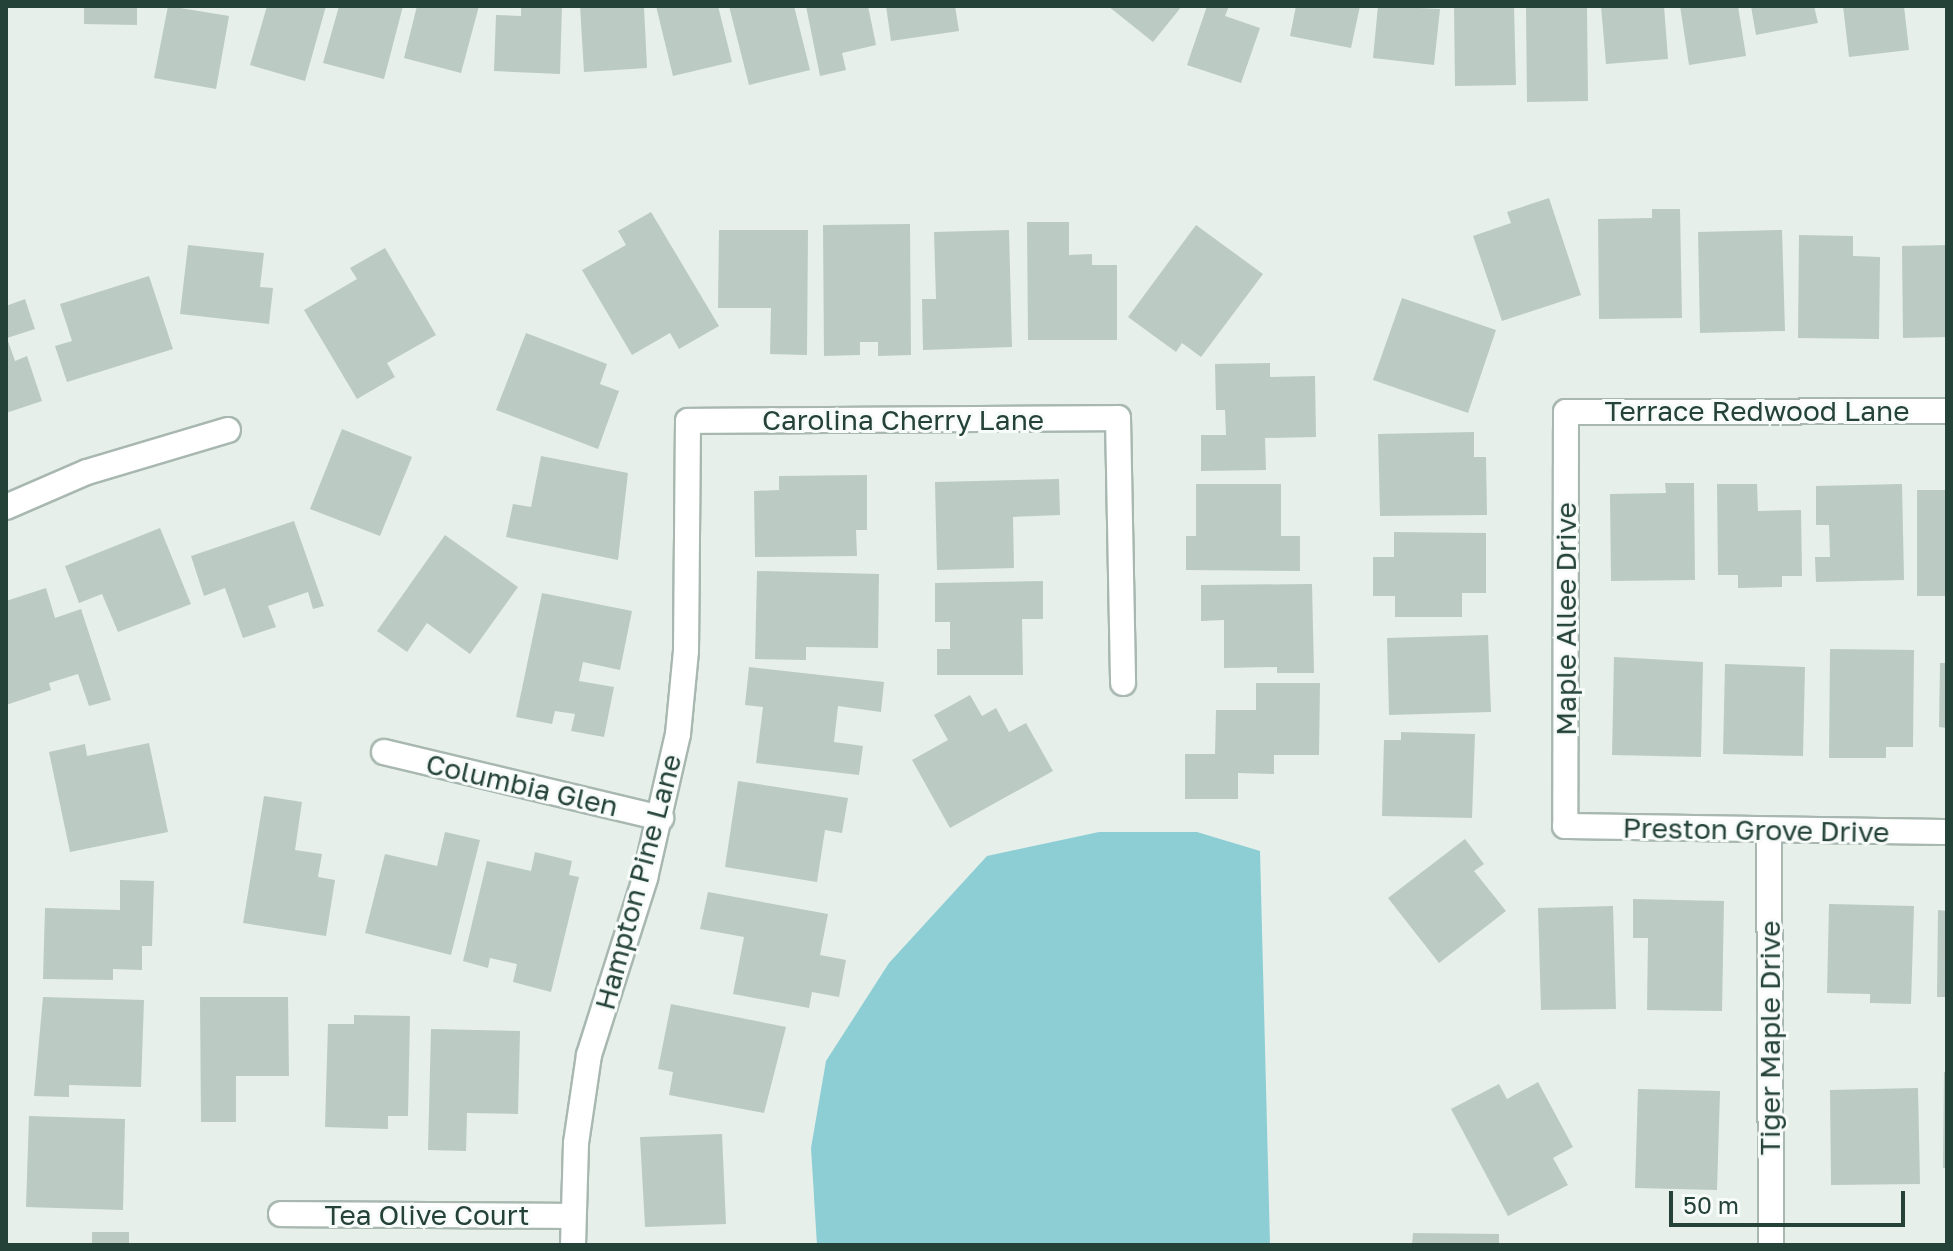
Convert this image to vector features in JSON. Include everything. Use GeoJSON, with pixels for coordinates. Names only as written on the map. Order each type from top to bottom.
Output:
{"type":"FeatureCollection","features":[{"type":"Feature","properties":{"kind":"street","name":"Terrace Redwood Lane"},"geometry":{"type":"LineString","coordinates":[[1566,412],[1947,411]]}},
{"type":"Feature","properties":{"kind":"street","name":"Maple Allee Drive"},"geometry":{"type":"LineString","coordinates":[[1565,826],[1566,412]]}},
{"type":"Feature","properties":{"kind":"street","name":"Carolina Cherry Lane"},"geometry":{"type":"LineString","coordinates":[[688,421],[1118,418],[1123,683]]}},
{"type":"Feature","properties":{"kind":"street","name":"Hampton Pine Lane"},"geometry":{"type":"LineString","coordinates":[[573,1245],[572,1216],[589,1055],[661,818],[678,734],[686,651],[688,421]]}},
{"type":"Feature","properties":{"kind":"street"},"geometry":{"type":"LineString","coordinates":[[6,507],[87,472],[228,430]]}},
{"type":"Feature","properties":{"kind":"street","name":"Columbia Glen"},"geometry":{"type":"LineString","coordinates":[[384,752],[661,818]]}},
{"type":"Feature","properties":{"kind":"street","name":"Preston Grove Drive"},"geometry":{"type":"LineString","coordinates":[[1565,826],[1769,832],[1947,832]]}},
{"type":"Feature","properties":{"kind":"street","name":"Tiger Maple Drive"},"geometry":{"type":"LineString","coordinates":[[1769,832],[1771,1245]]}},
{"type":"Feature","properties":{"kind":"street","name":"Tea Olive Court"},"geometry":{"type":"LineString","coordinates":[[281,1214],[572,1216]]}},
{"type":"Feature","properties":{"kind":"water"},"geometry":{"type":"Polygon","coordinates":[[[1099,832],[1197,832],[1260,851],[1270,1245],[817,1245],[811,1148],[826,1061],[889,963],[987,856],[1099,832]]]}},
{"type":"Feature","properties":{"kind":"building"},"geometry":{"type":"Polygon","coordinates":[[[84,6],[137,6],[137,25],[84,24],[84,6]]]}},
{"type":"Feature","properties":{"kind":"building"},"geometry":{"type":"Polygon","coordinates":[[[168,6],[229,16],[216,89],[154,78],[168,6]]]}},
{"type":"Feature","properties":{"kind":"building"},"geometry":{"type":"Polygon","coordinates":[[[267,6],[326,6],[305,81],[250,65],[267,6]]]}},
{"type":"Feature","properties":{"kind":"building"},"geometry":{"type":"Polygon","coordinates":[[[339,6],[403,6],[384,79],[323,63],[339,6]]]}},
{"type":"Feature","properties":{"kind":"building"},"geometry":{"type":"Polygon","coordinates":[[[417,6],[479,6],[461,73],[404,58],[417,6]]]}},
{"type":"Feature","properties":{"kind":"building"},"geometry":{"type":"Polygon","coordinates":[[[521,6],[562,6],[560,74],[494,71],[496,15],[521,16],[521,6]]]}},
{"type":"Feature","properties":{"kind":"building"},"geometry":{"type":"Polygon","coordinates":[[[580,6],[644,7],[647,68],[584,72],[580,6]]]}},
{"type":"Feature","properties":{"kind":"building"},"geometry":{"type":"Polygon","coordinates":[[[656,6],[718,6],[732,62],[673,76],[656,6]]]}},
{"type":"Feature","properties":{"kind":"building"},"geometry":{"type":"Polygon","coordinates":[[[729,6],[794,6],[810,70],[749,85],[729,6]]]}},
{"type":"Feature","properties":{"kind":"building"},"geometry":{"type":"Polygon","coordinates":[[[806,6],[868,6],[876,45],[842,53],[846,70],[820,76],[806,6]]]}},
{"type":"Feature","properties":{"kind":"building"},"geometry":{"type":"Polygon","coordinates":[[[886,6],[955,6],[959,31],[891,41],[886,6]]]}},
{"type":"Feature","properties":{"kind":"building"},"geometry":{"type":"Polygon","coordinates":[[[1108,6],[1182,6],[1153,42],[1108,6]]]}},
{"type":"Feature","properties":{"kind":"building"},"geometry":{"type":"Polygon","coordinates":[[[1207,6],[1229,6],[1225,16],[1260,28],[1241,83],[1187,65],[1207,6]]]}},
{"type":"Feature","properties":{"kind":"building"},"geometry":{"type":"Polygon","coordinates":[[[1296,6],[1360,6],[1351,48],[1290,36],[1296,6]]]}},
{"type":"Feature","properties":{"kind":"building"},"geometry":{"type":"Polygon","coordinates":[[[1378,6],[1440,9],[1434,65],[1373,58],[1378,6]]]}},
{"type":"Feature","properties":{"kind":"building"},"geometry":{"type":"Polygon","coordinates":[[[1454,6],[1514,6],[1516,85],[1455,86],[1454,6]]]}},
{"type":"Feature","properties":{"kind":"building"},"geometry":{"type":"Polygon","coordinates":[[[1526,6],[1587,6],[1588,101],[1527,102],[1526,6]]]}},
{"type":"Feature","properties":{"kind":"building"},"geometry":{"type":"Polygon","coordinates":[[[1601,6],[1664,6],[1668,59],[1606,64],[1601,6]]]}},
{"type":"Feature","properties":{"kind":"building"},"geometry":{"type":"Polygon","coordinates":[[[1680,6],[1738,6],[1746,56],[1689,65],[1680,6]]]}},
{"type":"Feature","properties":{"kind":"building"},"geometry":{"type":"Polygon","coordinates":[[[1751,6],[1814,6],[1818,23],[1756,35],[1751,6]]]}},
{"type":"Feature","properties":{"kind":"building"},"geometry":{"type":"Polygon","coordinates":[[[1843,6],[1904,6],[1909,50],[1849,57],[1843,6]]]}},
{"type":"Feature","properties":{"kind":"building"},"geometry":{"type":"Polygon","coordinates":[[[1549,198],[1581,295],[1502,321],[1473,236],[1511,223],[1507,212],[1549,198]]]}},
{"type":"Feature","properties":{"kind":"building"},"geometry":{"type":"Polygon","coordinates":[[[1652,209],[1680,209],[1682,318],[1599,319],[1598,219],[1652,218],[1652,209]]]}},
{"type":"Feature","properties":{"kind":"building"},"geometry":{"type":"Polygon","coordinates":[[[651,212],[719,326],[679,349],[670,333],[632,355],[582,270],[626,245],[618,231],[651,212]]]}},
{"type":"Feature","properties":{"kind":"building"},"geometry":{"type":"Polygon","coordinates":[[[1027,222],[1069,222],[1069,255],[1092,254],[1092,265],[1117,265],[1117,340],[1028,340],[1027,222]]]}},
{"type":"Feature","properties":{"kind":"building"},"geometry":{"type":"Polygon","coordinates":[[[910,224],[911,355],[878,356],[878,342],[860,342],[860,355],[824,356],[823,225],[910,224]]]}},
{"type":"Feature","properties":{"kind":"building"},"geometry":{"type":"Polygon","coordinates":[[[1196,225],[1263,274],[1201,357],[1182,343],[1176,352],[1128,317],[1196,225]]]}},
{"type":"Feature","properties":{"kind":"building"},"geometry":{"type":"Polygon","coordinates":[[[719,230],[808,230],[807,355],[770,354],[771,308],[718,308],[719,230]]]}},
{"type":"Feature","properties":{"kind":"building"},"geometry":{"type":"Polygon","coordinates":[[[1009,230],[1012,347],[923,350],[922,299],[936,299],[934,232],[1009,230]]]}},
{"type":"Feature","properties":{"kind":"building"},"geometry":{"type":"Polygon","coordinates":[[[1782,230],[1785,331],[1700,333],[1698,232],[1782,230]]]}},
{"type":"Feature","properties":{"kind":"building"},"geometry":{"type":"Polygon","coordinates":[[[1799,235],[1853,236],[1853,256],[1880,257],[1879,339],[1798,338],[1799,235]]]}},
{"type":"Feature","properties":{"kind":"building"},"geometry":{"type":"Polygon","coordinates":[[[188,245],[264,253],[260,287],[273,288],[269,324],[180,314],[188,245]]]}},
{"type":"Feature","properties":{"kind":"building"},"geometry":{"type":"Polygon","coordinates":[[[1947,245],[1947,337],[1903,338],[1902,246],[1947,245]]]}},
{"type":"Feature","properties":{"kind":"building"},"geometry":{"type":"Polygon","coordinates":[[[385,248],[436,335],[387,363],[395,377],[357,399],[304,310],[357,279],[350,268],[385,248]]]}},
{"type":"Feature","properties":{"kind":"building"},"geometry":{"type":"Polygon","coordinates":[[[149,276],[173,349],[67,382],[55,346],[72,341],[60,304],[149,276]]]}},
{"type":"Feature","properties":{"kind":"building"},"geometry":{"type":"Polygon","coordinates":[[[1402,298],[1496,330],[1468,413],[1373,380],[1402,298]]]}},
{"type":"Feature","properties":{"kind":"building"},"geometry":{"type":"Polygon","coordinates":[[[25,299],[35,329],[7,338],[15,361],[27,356],[42,401],[6,413],[6,306],[25,299]]]}},
{"type":"Feature","properties":{"kind":"building"},"geometry":{"type":"Polygon","coordinates":[[[526,333],[607,364],[600,384],[619,391],[598,449],[496,410],[526,333]]]}},
{"type":"Feature","properties":{"kind":"building"},"geometry":{"type":"Polygon","coordinates":[[[1270,363],[1270,377],[1315,376],[1316,437],[1265,438],[1266,470],[1201,471],[1201,435],[1226,435],[1225,410],[1216,410],[1215,364],[1270,363]]]}},
{"type":"Feature","properties":{"kind":"building"},"geometry":{"type":"Polygon","coordinates":[[[342,429],[412,457],[380,536],[310,509],[342,429]]]}},
{"type":"Feature","properties":{"kind":"building"},"geometry":{"type":"Polygon","coordinates":[[[1474,432],[1474,457],[1486,457],[1487,515],[1380,516],[1378,434],[1474,432]]]}},
{"type":"Feature","properties":{"kind":"building"},"geometry":{"type":"Polygon","coordinates":[[[541,456],[628,473],[618,560],[506,537],[513,504],[531,507],[541,456]]]}},
{"type":"Feature","properties":{"kind":"building"},"geometry":{"type":"Polygon","coordinates":[[[867,475],[867,530],[856,530],[857,556],[755,557],[754,491],[779,490],[779,476],[867,475]]]}},
{"type":"Feature","properties":{"kind":"building"},"geometry":{"type":"Polygon","coordinates":[[[1059,479],[1060,515],[1013,517],[1014,568],[937,570],[935,482],[1059,479]]]}},
{"type":"Feature","properties":{"kind":"building"},"geometry":{"type":"Polygon","coordinates":[[[1665,483],[1694,483],[1695,580],[1611,581],[1610,494],[1666,493],[1665,483]]]}},
{"type":"Feature","properties":{"kind":"building"},"geometry":{"type":"Polygon","coordinates":[[[1196,484],[1281,484],[1281,536],[1300,536],[1300,571],[1186,570],[1186,536],[1196,536],[1196,484]]]}},
{"type":"Feature","properties":{"kind":"building"},"geometry":{"type":"Polygon","coordinates":[[[1717,484],[1757,484],[1758,511],[1801,510],[1802,576],[1782,576],[1782,587],[1738,588],[1738,575],[1718,575],[1717,484]]]}},
{"type":"Feature","properties":{"kind":"building"},"geometry":{"type":"Polygon","coordinates":[[[1902,484],[1904,580],[1816,582],[1815,557],[1830,557],[1829,525],[1816,525],[1816,486],[1902,484]]]}},
{"type":"Feature","properties":{"kind":"building"},"geometry":{"type":"Polygon","coordinates":[[[1917,490],[1947,490],[1947,596],[1917,596],[1917,490]]]}},
{"type":"Feature","properties":{"kind":"building"},"geometry":{"type":"Polygon","coordinates":[[[294,521],[324,606],[313,609],[308,592],[268,606],[276,627],[243,638],[225,588],[204,596],[191,556],[294,521]]]}},
{"type":"Feature","properties":{"kind":"building"},"geometry":{"type":"Polygon","coordinates":[[[160,528],[191,604],[118,632],[102,594],[79,603],[65,566],[160,528]]]}},
{"type":"Feature","properties":{"kind":"building"},"geometry":{"type":"Polygon","coordinates":[[[1394,532],[1486,533],[1486,593],[1462,593],[1462,617],[1395,617],[1395,596],[1373,596],[1373,557],[1394,557],[1394,532]]]}},
{"type":"Feature","properties":{"kind":"building"},"geometry":{"type":"Polygon","coordinates":[[[445,535],[518,587],[470,654],[427,623],[407,652],[377,631],[445,535]]]}},
{"type":"Feature","properties":{"kind":"building"},"geometry":{"type":"Polygon","coordinates":[[[757,571],[879,574],[878,648],[806,647],[806,660],[755,659],[757,571]]]}},
{"type":"Feature","properties":{"kind":"building"},"geometry":{"type":"Polygon","coordinates":[[[1043,581],[1043,619],[1022,619],[1023,675],[937,675],[937,649],[950,649],[950,622],[935,622],[935,583],[1043,581]]]}},
{"type":"Feature","properties":{"kind":"building"},"geometry":{"type":"Polygon","coordinates":[[[1312,584],[1314,673],[1277,673],[1277,667],[1224,668],[1224,620],[1201,621],[1201,585],[1312,584]]]}},
{"type":"Feature","properties":{"kind":"building"},"geometry":{"type":"Polygon","coordinates":[[[46,588],[55,618],[81,609],[111,700],[89,706],[78,674],[49,683],[51,690],[6,705],[6,601],[46,588]]]}},
{"type":"Feature","properties":{"kind":"building"},"geometry":{"type":"Polygon","coordinates":[[[542,593],[632,611],[620,670],[583,662],[579,681],[614,687],[604,737],[571,731],[575,714],[555,711],[552,724],[516,717],[542,593]]]}},
{"type":"Feature","properties":{"kind":"building"},"geometry":{"type":"Polygon","coordinates":[[[1488,635],[1491,712],[1389,715],[1387,638],[1488,635]]]}},
{"type":"Feature","properties":{"kind":"building"},"geometry":{"type":"Polygon","coordinates":[[[1830,649],[1914,650],[1913,747],[1886,747],[1886,758],[1829,758],[1830,649]]]}},
{"type":"Feature","properties":{"kind":"building"},"geometry":{"type":"Polygon","coordinates":[[[1614,657],[1703,662],[1701,757],[1612,755],[1614,657]]]}},
{"type":"Feature","properties":{"kind":"building"},"geometry":{"type":"Polygon","coordinates":[[[1940,663],[1947,663],[1947,728],[1939,727],[1940,663]]]}},
{"type":"Feature","properties":{"kind":"building"},"geometry":{"type":"Polygon","coordinates":[[[1725,664],[1805,667],[1803,756],[1723,754],[1725,664]]]}},
{"type":"Feature","properties":{"kind":"building"},"geometry":{"type":"Polygon","coordinates":[[[749,667],[884,682],[881,712],[838,706],[834,742],[863,746],[859,775],[756,763],[763,707],[745,705],[749,667]]]}},
{"type":"Feature","properties":{"kind":"building"},"geometry":{"type":"Polygon","coordinates":[[[1256,683],[1320,683],[1319,755],[1274,755],[1274,774],[1238,773],[1238,799],[1185,799],[1185,754],[1215,754],[1216,710],[1256,710],[1256,683]]]}},
{"type":"Feature","properties":{"kind":"building"},"geometry":{"type":"Polygon","coordinates":[[[970,695],[982,716],[996,708],[1009,732],[1026,723],[1053,771],[950,828],[912,760],[948,740],[934,715],[970,695]]]}},
{"type":"Feature","properties":{"kind":"building"},"geometry":{"type":"Polygon","coordinates":[[[1401,732],[1475,734],[1472,818],[1382,816],[1384,740],[1401,740],[1401,732]]]}},
{"type":"Feature","properties":{"kind":"building"},"geometry":{"type":"Polygon","coordinates":[[[149,743],[168,832],[70,852],[49,752],[85,744],[87,756],[149,743]]]}},
{"type":"Feature","properties":{"kind":"building"},"geometry":{"type":"Polygon","coordinates":[[[738,781],[848,798],[842,833],[825,830],[817,882],[725,867],[738,781]]]}},
{"type":"Feature","properties":{"kind":"building"},"geometry":{"type":"Polygon","coordinates":[[[264,796],[302,802],[295,850],[322,854],[318,877],[335,880],[326,936],[243,923],[264,796]]]}},
{"type":"Feature","properties":{"kind":"building"},"geometry":{"type":"Polygon","coordinates":[[[445,832],[480,840],[451,955],[365,933],[385,854],[437,866],[445,832]]]}},
{"type":"Feature","properties":{"kind":"building"},"geometry":{"type":"Polygon","coordinates":[[[1465,839],[1484,864],[1474,871],[1506,911],[1439,963],[1388,898],[1465,839]]]}},
{"type":"Feature","properties":{"kind":"building"},"geometry":{"type":"Polygon","coordinates":[[[535,852],[572,861],[569,875],[579,877],[551,992],[513,982],[517,964],[490,958],[488,968],[463,961],[487,861],[531,871],[535,852]]]}},
{"type":"Feature","properties":{"kind":"building"},"geometry":{"type":"Polygon","coordinates":[[[120,880],[154,881],[152,946],[142,946],[142,970],[113,969],[113,980],[43,979],[45,908],[120,910],[120,880]]]}},
{"type":"Feature","properties":{"kind":"building"},"geometry":{"type":"Polygon","coordinates":[[[708,892],[828,914],[820,955],[846,960],[839,997],[812,992],[809,1008],[733,994],[744,937],[700,929],[708,892]]]}},
{"type":"Feature","properties":{"kind":"building"},"geometry":{"type":"Polygon","coordinates":[[[1633,899],[1724,901],[1722,1011],[1647,1010],[1648,938],[1633,938],[1633,899]]]}},
{"type":"Feature","properties":{"kind":"building"},"geometry":{"type":"Polygon","coordinates":[[[1829,904],[1914,906],[1911,1004],[1870,1003],[1870,994],[1827,993],[1829,904]]]}},
{"type":"Feature","properties":{"kind":"building"},"geometry":{"type":"Polygon","coordinates":[[[1613,906],[1616,1009],[1541,1010],[1538,908],[1613,906]]]}},
{"type":"Feature","properties":{"kind":"building"},"geometry":{"type":"Polygon","coordinates":[[[1938,910],[1947,911],[1947,997],[1937,997],[1938,910]]]}},
{"type":"Feature","properties":{"kind":"building"},"geometry":{"type":"Polygon","coordinates":[[[43,997],[144,1000],[141,1087],[69,1085],[69,1097],[34,1096],[43,997]]]}},
{"type":"Feature","properties":{"kind":"building"},"geometry":{"type":"Polygon","coordinates":[[[200,997],[288,997],[289,1076],[236,1076],[236,1122],[201,1122],[200,997]]]}},
{"type":"Feature","properties":{"kind":"building"},"geometry":{"type":"Polygon","coordinates":[[[671,1004],[786,1027],[764,1113],[669,1095],[673,1072],[658,1069],[671,1004]]]}},
{"type":"Feature","properties":{"kind":"building"},"geometry":{"type":"Polygon","coordinates":[[[354,1015],[410,1016],[408,1116],[388,1116],[388,1129],[325,1127],[328,1024],[354,1024],[354,1015]]]}},
{"type":"Feature","properties":{"kind":"building"},"geometry":{"type":"Polygon","coordinates":[[[431,1029],[520,1031],[518,1114],[467,1113],[466,1151],[428,1150],[431,1029]]]}},
{"type":"Feature","properties":{"kind":"building"},"geometry":{"type":"Polygon","coordinates":[[[1944,1072],[1947,1072],[1947,1168],[1943,1168],[1944,1072]]]}},
{"type":"Feature","properties":{"kind":"building"},"geometry":{"type":"Polygon","coordinates":[[[1538,1082],[1573,1147],[1553,1158],[1568,1185],[1508,1216],[1451,1109],[1499,1084],[1507,1099],[1538,1082]]]}},
{"type":"Feature","properties":{"kind":"building"},"geometry":{"type":"Polygon","coordinates":[[[1918,1088],[1920,1184],[1831,1185],[1830,1090],[1918,1088]]]}},
{"type":"Feature","properties":{"kind":"building"},"geometry":{"type":"Polygon","coordinates":[[[1638,1089],[1720,1091],[1717,1190],[1635,1188],[1638,1089]]]}},
{"type":"Feature","properties":{"kind":"building"},"geometry":{"type":"Polygon","coordinates":[[[29,1116],[125,1119],[123,1210],[26,1207],[29,1116]]]}},
{"type":"Feature","properties":{"kind":"building"},"geometry":{"type":"Polygon","coordinates":[[[722,1134],[726,1224],[645,1227],[640,1137],[722,1134]]]}},
{"type":"Feature","properties":{"kind":"building"},"geometry":{"type":"Polygon","coordinates":[[[92,1232],[129,1232],[129,1245],[92,1245],[92,1232]]]}},
{"type":"Feature","properties":{"kind":"building"},"geometry":{"type":"Polygon","coordinates":[[[1413,1233],[1499,1234],[1499,1245],[1412,1245],[1413,1233]]]}}]}
